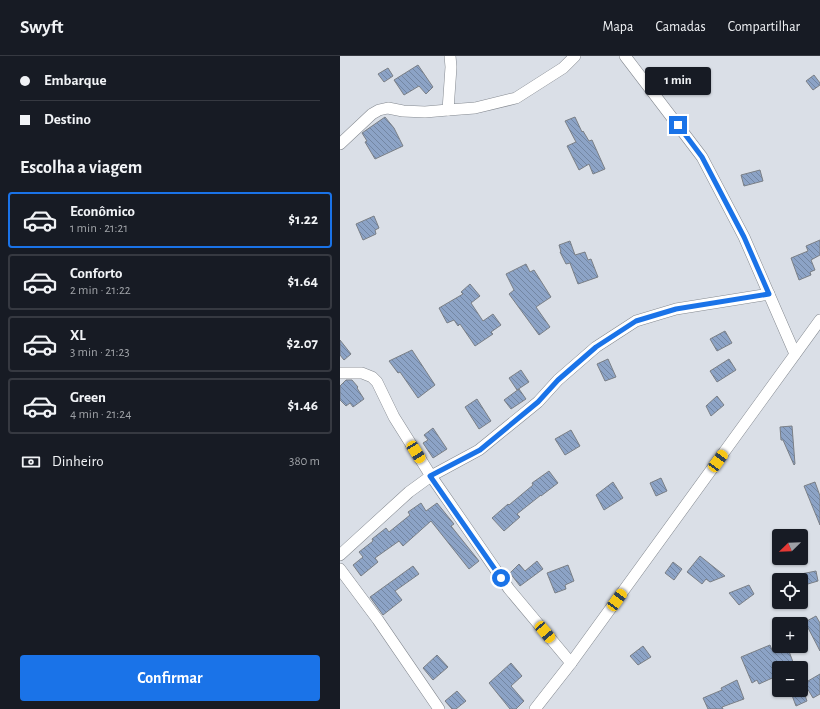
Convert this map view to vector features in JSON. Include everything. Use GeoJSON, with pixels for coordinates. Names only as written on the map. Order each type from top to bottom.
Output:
{"type":"FeatureCollection","features":[{"type":"Feature","properties":{"kind":"street"},"geometry":{"type":"LineString","coordinates":[[448,110],[450,56]]}},
{"type":"Feature","properties":{"kind":"street"},"geometry":{"type":"LineString","coordinates":[[340,144],[372,114],[379,110],[388,108],[403,111],[425,112],[475,108],[516,98],[564,68],[575,56]]}},
{"type":"Feature","properties":{"kind":"street"},"geometry":{"type":"LineString","coordinates":[[625,56],[702,157],[744,237],[795,354]]}},
{"type":"Feature","properties":{"kind":"street"},"geometry":{"type":"LineString","coordinates":[[340,555],[409,492],[430,476],[480,450],[538,402],[558,380],[596,347],[636,321],[676,309],[769,294]]}},
{"type":"Feature","properties":{"kind":"street"},"geometry":{"type":"LineString","coordinates":[[535,709],[571,663],[820,320]]}},
{"type":"Feature","properties":{"kind":"street"},"geometry":{"type":"LineString","coordinates":[[340,373],[362,374],[372,377],[377,382],[394,417],[430,476],[509,589],[571,663]]}},
{"type":"Feature","properties":{"kind":"street"},"geometry":{"type":"LineString","coordinates":[[340,569],[378,620],[439,709]]}},
{"type":"Feature","properties":{"kind":"building"},"geometry":{"type":"Polygon","coordinates":[[[418,65],[433,87],[426,94],[419,86],[404,95],[394,80],[418,65]]]}},
{"type":"Feature","properties":{"kind":"building"},"geometry":{"type":"Polygon","coordinates":[[[388,68],[393,76],[384,82],[378,74],[388,68]]]}},
{"type":"Feature","properties":{"kind":"building"},"geometry":{"type":"Polygon","coordinates":[[[814,75],[820,85],[813,90],[806,81],[814,75]]]}},
{"type":"Feature","properties":{"kind":"building"},"geometry":{"type":"Polygon","coordinates":[[[385,117],[394,128],[403,146],[375,159],[365,142],[367,141],[362,133],[385,117]]]}},
{"type":"Feature","properties":{"kind":"building"},"geometry":{"type":"Polygon","coordinates":[[[575,117],[582,132],[583,131],[589,141],[592,140],[605,169],[593,174],[589,164],[579,170],[567,146],[576,142],[565,121],[575,117]]]}},
{"type":"Feature","properties":{"kind":"building"},"geometry":{"type":"Polygon","coordinates":[[[760,170],[763,181],[744,186],[741,175],[760,170]]]}},
{"type":"Feature","properties":{"kind":"building"},"geometry":{"type":"Polygon","coordinates":[[[374,216],[379,228],[375,230],[376,234],[363,240],[356,224],[374,216]]]}},
{"type":"Feature","properties":{"kind":"building"},"geometry":{"type":"Polygon","coordinates":[[[820,240],[820,255],[811,260],[815,270],[810,272],[811,275],[799,280],[791,258],[808,251],[806,246],[820,240]]]}},
{"type":"Feature","properties":{"kind":"building"},"geometry":{"type":"Polygon","coordinates":[[[570,241],[575,255],[585,252],[588,260],[591,259],[598,277],[578,284],[570,263],[566,264],[560,252],[559,245],[570,241]]]}},
{"type":"Feature","properties":{"kind":"building"},"geometry":{"type":"Polygon","coordinates":[[[526,264],[530,272],[534,270],[551,297],[536,307],[550,327],[539,335],[509,294],[514,290],[506,274],[526,264]]]}},
{"type":"Feature","properties":{"kind":"building"},"geometry":{"type":"Polygon","coordinates":[[[470,284],[480,296],[471,303],[483,321],[493,314],[501,325],[491,332],[493,334],[475,346],[460,324],[458,326],[454,320],[447,323],[439,308],[463,294],[461,292],[470,284]]]}},
{"type":"Feature","properties":{"kind":"building"},"geometry":{"type":"Polygon","coordinates":[[[725,331],[732,343],[717,351],[710,339],[725,331]]]}},
{"type":"Feature","properties":{"kind":"building"},"geometry":{"type":"Polygon","coordinates":[[[340,340],[351,354],[344,360],[340,355],[340,340]]]}},
{"type":"Feature","properties":{"kind":"building"},"geometry":{"type":"Polygon","coordinates":[[[412,350],[435,385],[418,398],[400,372],[398,373],[389,361],[412,350]]]}},
{"type":"Feature","properties":{"kind":"building"},"geometry":{"type":"Polygon","coordinates":[[[608,359],[616,377],[605,381],[597,364],[608,359]]]}},
{"type":"Feature","properties":{"kind":"building"},"geometry":{"type":"Polygon","coordinates":[[[729,359],[736,370],[717,382],[710,371],[729,359]]]}},
{"type":"Feature","properties":{"kind":"building"},"geometry":{"type":"Polygon","coordinates":[[[521,370],[529,382],[517,390],[509,378],[521,370]]]}},
{"type":"Feature","properties":{"kind":"building"},"geometry":{"type":"Polygon","coordinates":[[[346,380],[352,380],[358,387],[357,388],[364,399],[353,407],[350,403],[346,406],[340,400],[340,386],[346,380]]]}},
{"type":"Feature","properties":{"kind":"building"},"geometry":{"type":"Polygon","coordinates":[[[519,389],[526,399],[511,409],[504,400],[519,389]]]}},
{"type":"Feature","properties":{"kind":"building"},"geometry":{"type":"Polygon","coordinates":[[[717,396],[724,405],[711,416],[706,406],[717,396]]]}},
{"type":"Feature","properties":{"kind":"building"},"geometry":{"type":"Polygon","coordinates":[[[477,399],[491,421],[479,429],[465,407],[477,399]]]}},
{"type":"Feature","properties":{"kind":"building"},"geometry":{"type":"Polygon","coordinates":[[[792,426],[794,465],[783,440],[781,440],[780,427],[792,426]]]}},
{"type":"Feature","properties":{"kind":"building"},"geometry":{"type":"Polygon","coordinates":[[[433,428],[447,449],[433,458],[423,443],[428,440],[424,435],[433,428]]]}},
{"type":"Feature","properties":{"kind":"building"},"geometry":{"type":"Polygon","coordinates":[[[571,430],[580,446],[565,455],[555,439],[571,430]]]}},
{"type":"Feature","properties":{"kind":"building"},"geometry":{"type":"Polygon","coordinates":[[[549,471],[558,483],[517,514],[520,517],[504,531],[492,518],[533,485],[532,483],[549,471]]]}},
{"type":"Feature","properties":{"kind":"building"},"geometry":{"type":"Polygon","coordinates":[[[661,478],[667,491],[656,496],[650,483],[661,478]]]}},
{"type":"Feature","properties":{"kind":"building"},"geometry":{"type":"Polygon","coordinates":[[[613,482],[623,498],[604,510],[596,495],[613,482]]]}},
{"type":"Feature","properties":{"kind":"building"},"geometry":{"type":"Polygon","coordinates":[[[815,482],[820,496],[820,525],[804,486],[815,482]]]}},
{"type":"Feature","properties":{"kind":"building"},"geometry":{"type":"Polygon","coordinates":[[[421,503],[426,511],[437,503],[454,524],[451,526],[479,561],[469,569],[431,521],[403,546],[399,541],[375,558],[378,562],[361,576],[353,565],[363,557],[359,552],[386,528],[389,532],[410,515],[408,512],[421,503]]]}},
{"type":"Feature","properties":{"kind":"building"},"geometry":{"type":"Polygon","coordinates":[[[700,556],[725,576],[710,582],[706,579],[702,584],[687,572],[700,556]]]}},
{"type":"Feature","properties":{"kind":"building"},"geometry":{"type":"Polygon","coordinates":[[[537,561],[543,569],[520,586],[510,573],[519,564],[525,571],[537,561]]]}},
{"type":"Feature","properties":{"kind":"building"},"geometry":{"type":"Polygon","coordinates":[[[673,562],[682,569],[674,580],[665,573],[673,562]]]}},
{"type":"Feature","properties":{"kind":"building"},"geometry":{"type":"Polygon","coordinates":[[[568,565],[574,581],[565,585],[566,589],[555,593],[547,573],[568,565]]]}},
{"type":"Feature","properties":{"kind":"building"},"geometry":{"type":"Polygon","coordinates":[[[413,566],[419,574],[395,591],[402,600],[383,615],[370,597],[413,566]]]}},
{"type":"Feature","properties":{"kind":"building"},"geometry":{"type":"Polygon","coordinates":[[[816,571],[818,581],[808,584],[808,573],[806,573],[816,571]]]}},
{"type":"Feature","properties":{"kind":"building"},"geometry":{"type":"Polygon","coordinates":[[[749,585],[754,594],[739,605],[729,593],[749,585]]]}},
{"type":"Feature","properties":{"kind":"building"},"geometry":{"type":"Polygon","coordinates":[[[816,616],[820,623],[820,651],[808,628],[808,620],[816,616]]]}},
{"type":"Feature","properties":{"kind":"building"},"geometry":{"type":"Polygon","coordinates":[[[770,645],[772,653],[790,653],[793,661],[772,661],[772,678],[759,684],[757,680],[752,683],[741,657],[770,645]]]}},
{"type":"Feature","properties":{"kind":"building"},"geometry":{"type":"Polygon","coordinates":[[[643,646],[651,657],[638,665],[630,656],[643,646]]]}},
{"type":"Feature","properties":{"kind":"building"},"geometry":{"type":"Polygon","coordinates":[[[437,655],[448,667],[433,680],[423,668],[437,655]]]}},
{"type":"Feature","properties":{"kind":"building"},"geometry":{"type":"Polygon","coordinates":[[[511,663],[522,676],[511,686],[524,701],[516,709],[510,709],[489,683],[511,663]]]}},
{"type":"Feature","properties":{"kind":"building"},"geometry":{"type":"Polygon","coordinates":[[[820,674],[820,694],[813,698],[808,690],[808,681],[820,674]]]}},
{"type":"Feature","properties":{"kind":"building"},"geometry":{"type":"Polygon","coordinates":[[[737,680],[744,699],[722,707],[723,709],[708,709],[703,698],[722,690],[721,688],[737,680]]]}},
{"type":"Feature","properties":{"kind":"building"},"geometry":{"type":"Polygon","coordinates":[[[457,691],[466,701],[456,709],[452,709],[445,701],[457,691]]]}},
{"type":"Feature","properties":{"kind":"building"},"geometry":{"type":"Polygon","coordinates":[[[793,697],[806,697],[807,701],[796,706],[793,697]]]}},
{"type":"Feature","properties":{"kind":"route"},"geometry":{"type":"LineString","coordinates":[[501,578],[430,476],[480,450],[538,402],[558,380],[596,347],[636,321],[676,309],[769,294],[744,237],[702,157],[678,125]]}}]}
